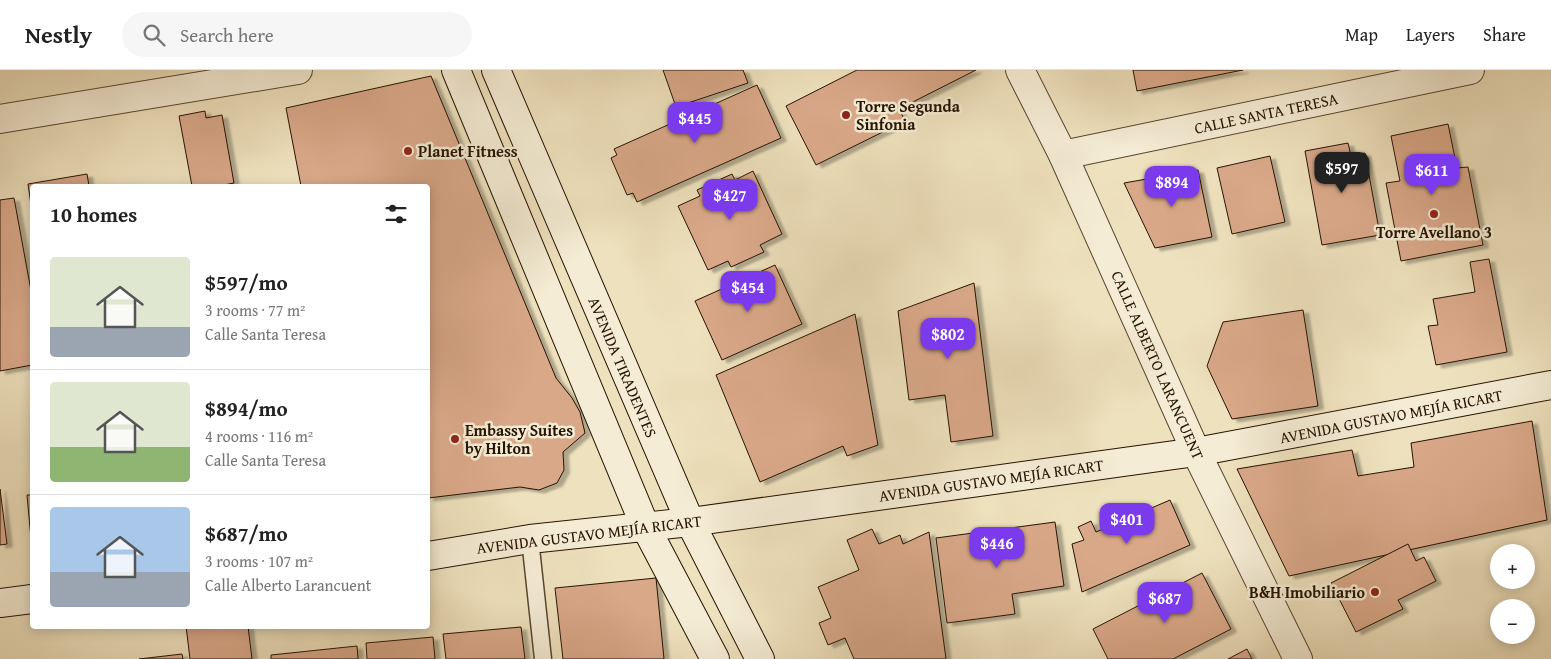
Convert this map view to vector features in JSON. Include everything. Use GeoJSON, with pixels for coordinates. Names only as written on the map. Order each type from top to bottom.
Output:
{"type":"FeatureCollection","features":[{"type":"Feature","properties":{"kind":"street"},"geometry":{"type":"LineString","coordinates":[[0,119],[298,70]]}},
{"type":"Feature","properties":{"kind":"street"},"geometry":{"type":"LineString","coordinates":[[456,70],[645,526],[715,659]]}},
{"type":"Feature","properties":{"kind":"street","name":"AVENIDA TIRADENTES"},"geometry":{"type":"LineString","coordinates":[[496,70],[690,522],[760,659]]}},
{"type":"Feature","properties":{"kind":"street","name":"CALLE ALBERTO LARANCUENT"},"geometry":{"type":"LineString","coordinates":[[1020,70],[1063,155],[1196,452],[1298,659]]}},
{"type":"Feature","properties":{"kind":"street","name":"CALLE SANTA TERESA"},"geometry":{"type":"LineString","coordinates":[[1063,155],[1470,70]]}},
{"type":"Feature","properties":{"kind":"street","name":"AVENIDA GUSTAVO MEJÍA RICART"},"geometry":{"type":"LineString","coordinates":[[430,556],[530,538],[690,522],[1196,452],[1551,385]]}},
{"type":"Feature","properties":{"kind":"street"},"geometry":{"type":"LineString","coordinates":[[0,602],[30,599]]}},
{"type":"Feature","properties":{"kind":"lane"},"geometry":{"type":"LineString","coordinates":[[530,538],[544,659]]}},
{"type":"Feature","properties":{"kind":"building"},"geometry":{"type":"Polygon","coordinates":[[[663,70],[743,70],[748,83],[676,107],[663,70]]]}},
{"type":"Feature","properties":{"kind":"building","name":"Torre Segunda Sinfonia"},"geometry":{"type":"Polygon","coordinates":[[[857,70],[976,70],[899,109],[905,121],[816,165],[786,106],[857,70]]]}},
{"type":"Feature","properties":{"kind":"building"},"geometry":{"type":"Polygon","coordinates":[[[1133,70],[1243,70],[1137,91],[1133,70]]]}},
{"type":"Feature","properties":{"kind":"building"},"geometry":{"type":"Polygon","coordinates":[[[431,76],[556,378],[572,398],[580,412],[585,433],[563,452],[564,470],[557,483],[539,490],[520,487],[430,498],[430,184],[301,184],[286,108],[431,76]]]}},
{"type":"Feature","properties":{"kind":"building"},"geometry":{"type":"Polygon","coordinates":[[[757,85],[781,138],[637,202],[633,193],[627,195],[611,158],[617,155],[614,149],[757,85]]]}},
{"type":"Feature","properties":{"kind":"building"},"geometry":{"type":"Polygon","coordinates":[[[205,111],[206,118],[222,115],[234,183],[192,184],[179,116],[205,111]]]}},
{"type":"Feature","properties":{"kind":"building","name":"Torre Avellano 3"},"geometry":{"type":"Polygon","coordinates":[[[1448,124],[1457,168],[1468,167],[1483,245],[1401,261],[1386,183],[1400,181],[1391,136],[1448,124]]]}},
{"type":"Feature","properties":{"kind":"building"},"geometry":{"type":"Polygon","coordinates":[[[1348,143],[1351,156],[1365,153],[1380,235],[1322,245],[1305,151],[1348,143]]]}},
{"type":"Feature","properties":{"kind":"building"},"geometry":{"type":"Polygon","coordinates":[[[1270,156],[1285,222],[1232,234],[1217,168],[1270,156]]]}},
{"type":"Feature","properties":{"kind":"building"},"geometry":{"type":"Polygon","coordinates":[[[1198,170],[1212,237],[1155,248],[1124,183],[1198,170]]]}},
{"type":"Feature","properties":{"kind":"building"},"geometry":{"type":"Polygon","coordinates":[[[753,171],[782,234],[760,245],[764,252],[731,267],[728,261],[708,270],[678,206],[700,196],[697,190],[732,174],[735,180],[753,171]]]}},
{"type":"Feature","properties":{"kind":"building"},"geometry":{"type":"Polygon","coordinates":[[[87,174],[89,184],[30,184],[30,198],[28,184],[87,174]]]}},
{"type":"Feature","properties":{"kind":"building"},"geometry":{"type":"Polygon","coordinates":[[[14,198],[30,285],[30,365],[0,371],[0,200],[14,198]]]}},
{"type":"Feature","properties":{"kind":"building"},"geometry":{"type":"Polygon","coordinates":[[[1489,259],[1507,352],[1436,365],[1428,326],[1438,325],[1433,299],[1475,292],[1470,262],[1489,259]]]}},
{"type":"Feature","properties":{"kind":"building"},"geometry":{"type":"Polygon","coordinates":[[[775,265],[802,324],[722,360],[695,301],[775,265]]]}},
{"type":"Feature","properties":{"kind":"building"},"geometry":{"type":"Polygon","coordinates":[[[974,283],[993,436],[951,442],[945,395],[909,400],[898,311],[974,283]]]}},
{"type":"Feature","properties":{"kind":"building"},"geometry":{"type":"Polygon","coordinates":[[[1303,310],[1318,406],[1232,419],[1207,366],[1223,322],[1303,310]]]}},
{"type":"Feature","properties":{"kind":"building"},"geometry":{"type":"Polygon","coordinates":[[[855,314],[878,445],[847,456],[843,446],[760,482],[716,375],[855,314]]]}},
{"type":"Feature","properties":{"kind":"building"},"geometry":{"type":"Polygon","coordinates":[[[1532,421],[1547,520],[1289,576],[1237,469],[1352,450],[1358,476],[1414,467],[1411,443],[1532,421]]]}},
{"type":"Feature","properties":{"kind":"building"},"geometry":{"type":"Polygon","coordinates":[[[0,489],[7,544],[0,545],[0,489]]]}},
{"type":"Feature","properties":{"kind":"building"},"geometry":{"type":"Polygon","coordinates":[[[27,495],[30,495],[30,528],[27,495]]]}},
{"type":"Feature","properties":{"kind":"building"},"geometry":{"type":"Polygon","coordinates":[[[1170,500],[1190,545],[1082,592],[1072,544],[1084,540],[1078,527],[1091,521],[1096,532],[1170,500]]]}},
{"type":"Feature","properties":{"kind":"building"},"geometry":{"type":"Polygon","coordinates":[[[1055,522],[1064,586],[1012,594],[1015,614],[947,623],[936,538],[1055,522]]]}},
{"type":"Feature","properties":{"kind":"building"},"geometry":{"type":"Polygon","coordinates":[[[872,529],[879,544],[900,535],[903,544],[929,532],[946,659],[854,659],[845,638],[828,645],[819,623],[831,618],[818,587],[859,570],[847,540],[872,529]]]}},
{"type":"Feature","properties":{"kind":"building","name":"B&H Imobiliario"},"geometry":{"type":"Polygon","coordinates":[[[1408,544],[1416,561],[1424,557],[1436,581],[1398,600],[1403,609],[1356,632],[1331,583],[1408,544]]]}},
{"type":"Feature","properties":{"kind":"building"},"geometry":{"type":"Polygon","coordinates":[[[1202,573],[1231,629],[1173,659],[1108,659],[1093,629],[1202,573]]]}},
{"type":"Feature","properties":{"kind":"building"},"geometry":{"type":"Polygon","coordinates":[[[656,578],[664,659],[563,659],[555,588],[656,578]]]}},
{"type":"Feature","properties":{"kind":"building"},"geometry":{"type":"Polygon","coordinates":[[[521,627],[525,659],[446,659],[443,634],[521,627]]]}},
{"type":"Feature","properties":{"kind":"building"},"geometry":{"type":"Polygon","coordinates":[[[186,629],[248,629],[252,659],[190,659],[186,629]]]}},
{"type":"Feature","properties":{"kind":"building"},"geometry":{"type":"Polygon","coordinates":[[[433,637],[435,659],[367,659],[366,643],[433,637]]]}},
{"type":"Feature","properties":{"kind":"building"},"geometry":{"type":"Polygon","coordinates":[[[357,646],[358,659],[271,659],[271,655],[357,646]]]}},
{"type":"Feature","properties":{"kind":"building"},"geometry":{"type":"Polygon","coordinates":[[[1247,649],[1252,659],[1228,659],[1247,649]]]}},
{"type":"Feature","properties":{"kind":"building"},"geometry":{"type":"Polygon","coordinates":[[[182,654],[183,659],[139,659],[182,654]]]}},
{"type":"Feature","properties":{"kind":"place","name":"Torre Segunda Sinfonia"},"geometry":{"type":"Point","coordinates":[846,115]}},
{"type":"Feature","properties":{"kind":"place","name":"Planet Fitness"},"geometry":{"type":"Point","coordinates":[408,151]}},
{"type":"Feature","properties":{"kind":"place","name":"Torre Avellano 3"},"geometry":{"type":"Point","coordinates":[1434,214]}},
{"type":"Feature","properties":{"kind":"place","name":"Embassy Suites by Hilton"},"geometry":{"type":"Point","coordinates":[455,439]}},
{"type":"Feature","properties":{"kind":"place","name":"B&H Imobiliario"},"geometry":{"type":"Point","coordinates":[1375,592]}}]}
